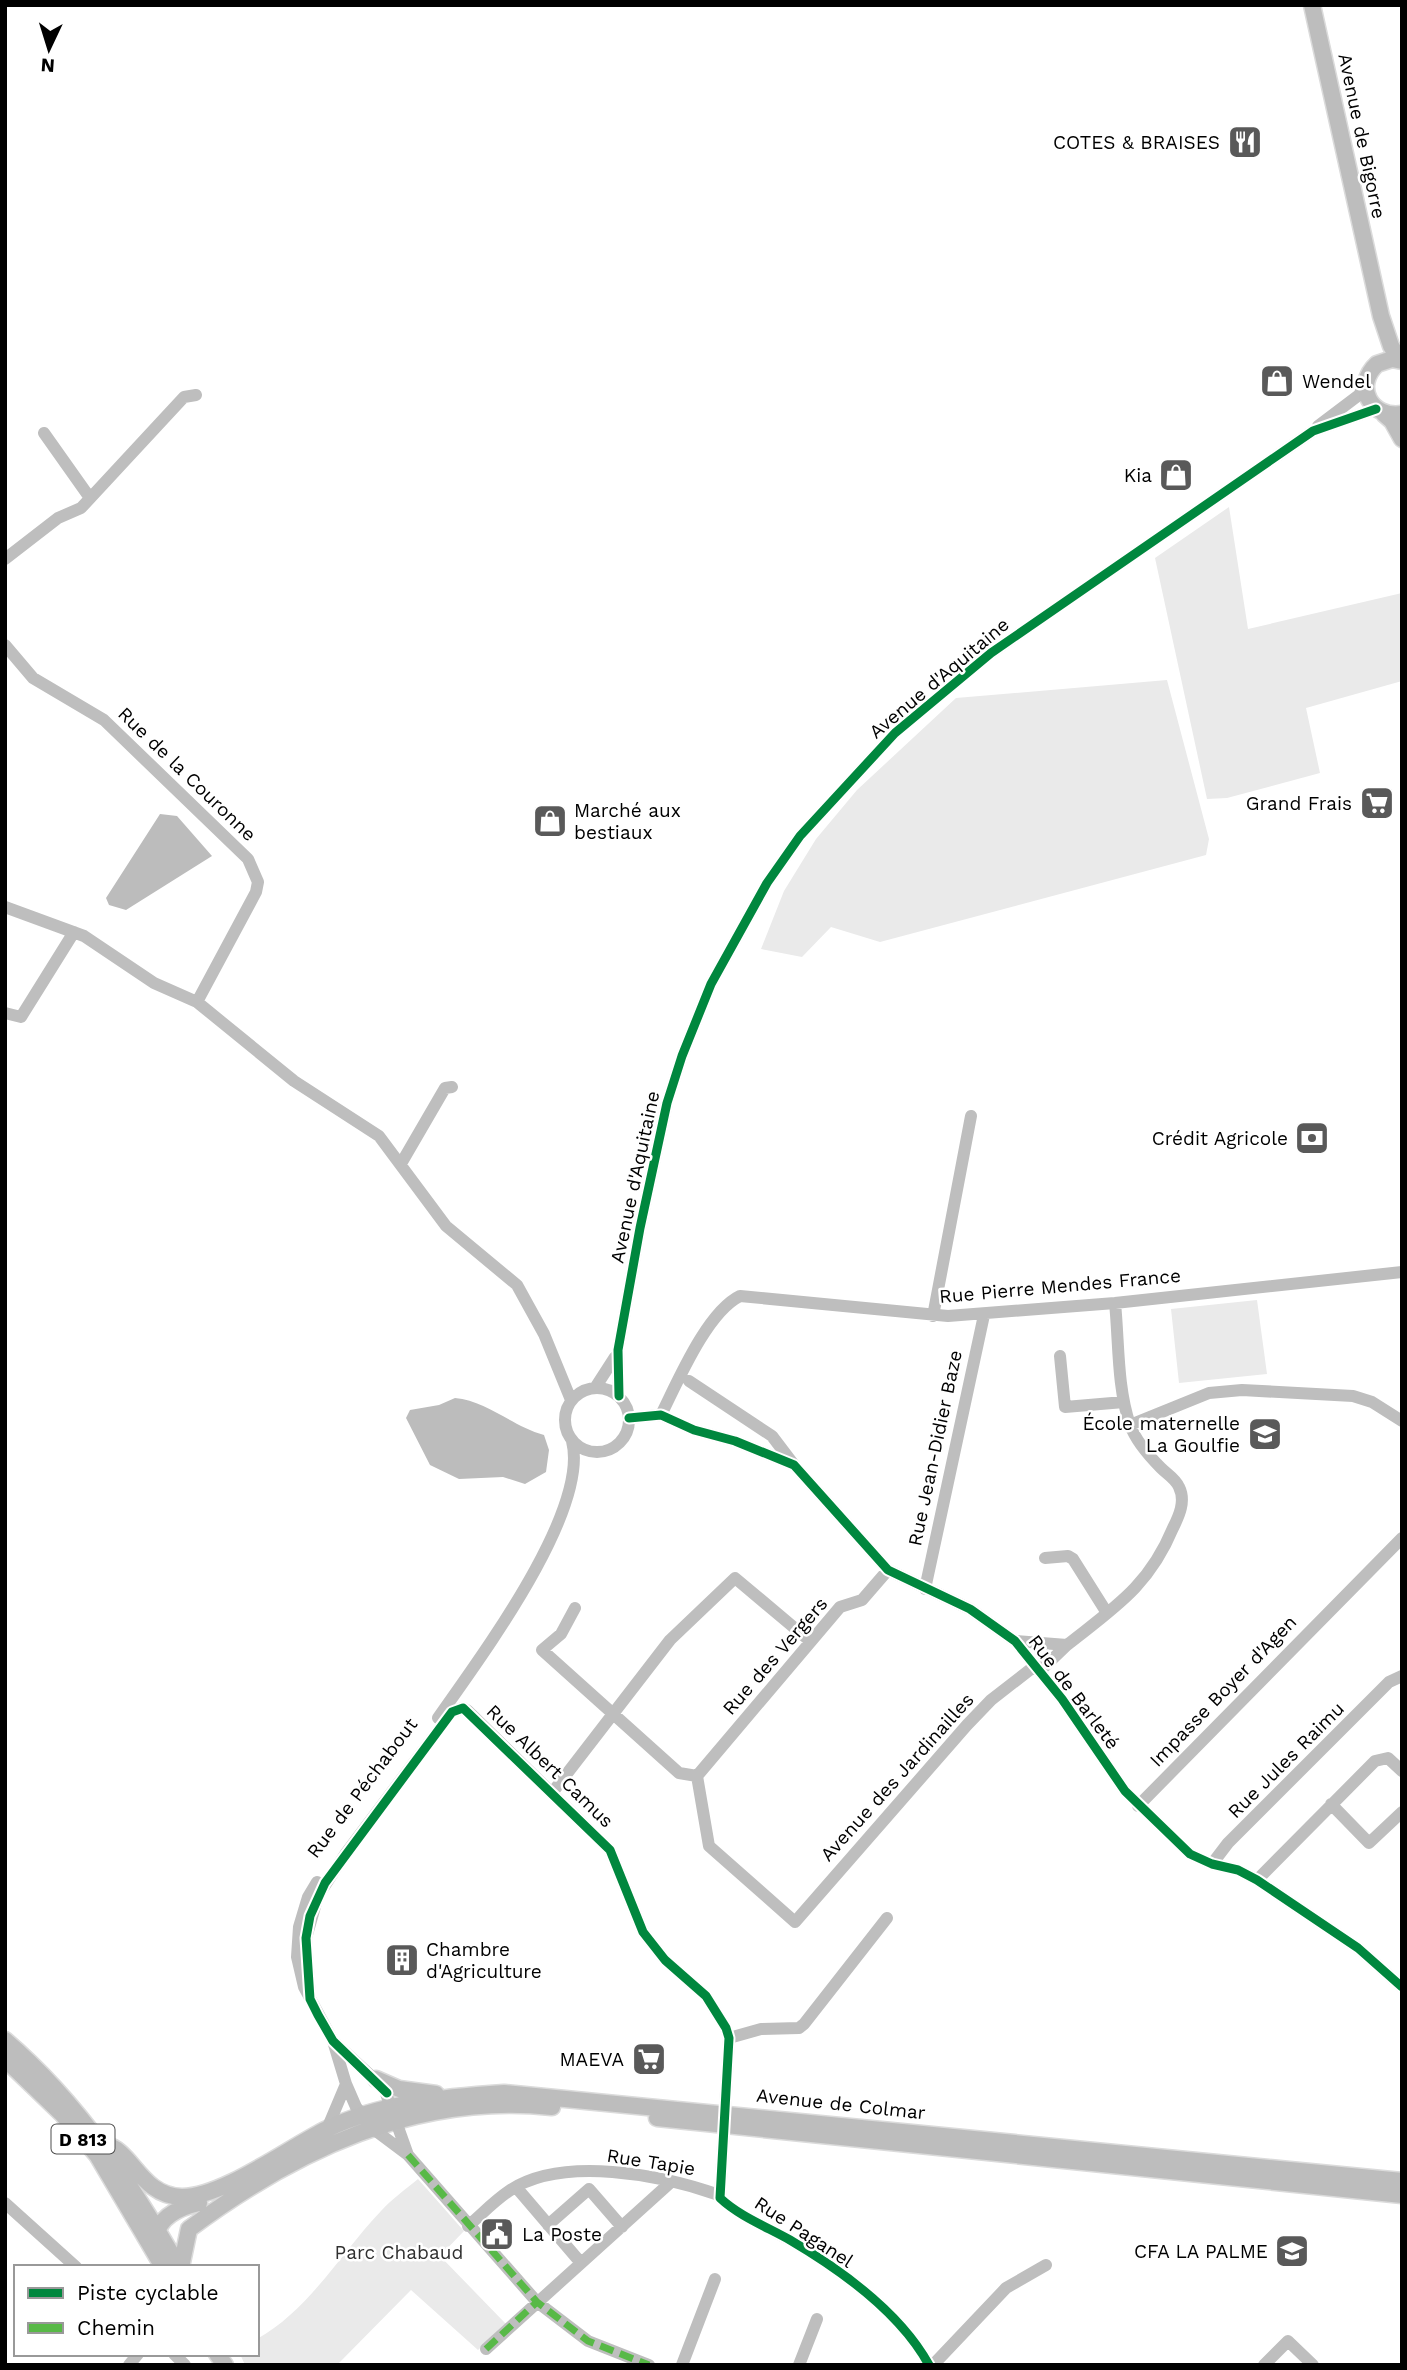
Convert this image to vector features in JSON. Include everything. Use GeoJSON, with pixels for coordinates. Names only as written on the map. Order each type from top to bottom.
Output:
{"type":"FeatureCollection","features":[{"type":"Feature","properties":{"kind":"main road","name":"Avenue de Bigorre"},"geometry":{"type":"LineString","coordinates":[[1312,5],[1381,316],[1391,346],[1401,360]]}},
{"type":"Feature","properties":{"kind":"main road","name":"Avenue de Bigorre"},"geometry":{"type":"LineString","coordinates":[[1377,364],[1381,356],[1381,316]]}},
{"type":"Feature","properties":{"kind":"main road"},"geometry":{"type":"LineString","coordinates":[[1401,360],[1377,364],[1365,384],[1366,394],[1380,412],[1392,421],[1402,439]]}},
{"type":"Feature","properties":{"kind":"main road"},"geometry":{"type":"LineString","coordinates":[[1380,412],[1402,414]]}},
{"type":"Feature","properties":{"kind":"main road","name":"D 813"},"geometry":{"type":"LineString","coordinates":[[5,2039],[70,2101],[104,2145],[146,2227]]}},
{"type":"Feature","properties":{"kind":"main road","name":"D 813"},"geometry":{"type":"LineString","coordinates":[[5,2059],[62,2115],[97,2155],[146,2227],[178,2265]]}},
{"type":"Feature","properties":{"kind":"main road"},"geometry":{"type":"LineString","coordinates":[[376,2079],[399,2089],[460,2096]]}},
{"type":"Feature","properties":{"kind":"main road","name":"Avenue de Colmar"},"geometry":{"type":"LineString","coordinates":[[104,2145],[119,2153],[154,2188],[173,2196],[204,2194],[249,2173],[327,2129],[401,2114],[460,2096],[527,2094],[1402,2181]]}},
{"type":"Feature","properties":{"kind":"main road","name":"Avenue de Colmar"},"geometry":{"type":"LineString","coordinates":[[401,2114],[514,2105],[725,2115],[1402,2195]]}},
{"type":"Feature","properties":{"kind":"main road","name":"Avenue de Colmar"},"geometry":{"type":"LineString","coordinates":[[188,2229],[299,2158],[367,2122]]}},
{"type":"Feature","properties":{"kind":"main road"},"geometry":{"type":"LineString","coordinates":[[146,2227],[180,2208],[205,2200],[249,2173]]}},
{"type":"Feature","properties":{"kind":"main road"},"geometry":{"type":"LineString","coordinates":[[146,2227],[188,2229],[180,2265]]}},
{"type":"Feature","properties":{"kind":"main road"},"geometry":{"type":"LineString","coordinates":[[146,2227],[162,2265]]}},
{"type":"Feature","properties":{"kind":"street"},"geometry":{"type":"LineString","coordinates":[[1313,431],[1359,396],[1365,384]]}},
{"type":"Feature","properties":{"kind":"street"},"geometry":{"type":"LineString","coordinates":[[5,559],[58,518],[81,508],[184,397],[196,395]]}},
{"type":"Feature","properties":{"kind":"street","name":"Avenue d'Aquitaine"},"geometry":{"type":"LineString","coordinates":[[619,1396],[618,1350],[640,1228],[667,1104],[682,1056],[711,985],[744,923],[800,836],[895,733],[991,653],[1313,431],[1380,412]]}},
{"type":"Feature","properties":{"kind":"street"},"geometry":{"type":"LineString","coordinates":[[44,432],[90,498]]}},
{"type":"Feature","properties":{"kind":"street","name":"Rue de la Couronne"},"geometry":{"type":"LineString","coordinates":[[5,645],[33,678],[104,719],[248,859],[255,872],[256,892],[197,1002]]}},
{"type":"Feature","properties":{"kind":"street"},"geometry":{"type":"LineString","coordinates":[[5,907],[74,932],[154,983],[197,1002],[294,1081],[368,1127],[402,1163],[446,1227],[517,1285],[564,1378],[571,1400],[564,1423],[572,1441],[578,1447],[596,1453],[616,1446],[628,1429],[629,1418],[619,1396],[564,1378]]}},
{"type":"Feature","properties":{"kind":"street"},"geometry":{"type":"LineString","coordinates":[[5,1013],[21,1017],[74,932]]}},
{"type":"Feature","properties":{"kind":"street"},"geometry":{"type":"LineString","coordinates":[[402,1163],[445,1088],[452,1087]]}},
{"type":"Feature","properties":{"kind":"street"},"geometry":{"type":"LineString","coordinates":[[933,1316],[971,1116]]}},
{"type":"Feature","properties":{"kind":"street","name":"Rue Pierre Mendes France"},"geometry":{"type":"LineString","coordinates":[[661,1415],[710,1326],[728,1302],[740,1296],[933,1316],[984,1315],[1402,1272]]}},
{"type":"Feature","properties":{"kind":"street"},"geometry":{"type":"LineString","coordinates":[[1115,1303],[1124,1402],[1130,1425],[1209,1393],[1242,1390],[1353,1396],[1372,1402],[1402,1421]]}},
{"type":"Feature","properties":{"kind":"street","name":"Rue Jean-Didier Baze"},"geometry":{"type":"LineString","coordinates":[[925,1589],[984,1315]]}},
{"type":"Feature","properties":{"kind":"street","name":"Avenue d'Aquitaine"},"geometry":{"type":"LineString","coordinates":[[591,1389],[618,1350]]}},
{"type":"Feature","properties":{"kind":"street"},"geometry":{"type":"LineString","coordinates":[[1060,1356],[1065,1407],[1124,1402]]}},
{"type":"Feature","properties":{"kind":"street","name":"Rue de Barleté"},"geometry":{"type":"LineString","coordinates":[[689,1381],[772,1436],[794,1465],[888,1570],[970,1609],[1015,1642],[1038,1668],[1138,1805],[1190,1854],[1212,1864],[1238,1870],[1257,1880],[1358,1948],[1402,1987]]}},
{"type":"Feature","properties":{"kind":"street"},"geometry":{"type":"LineString","coordinates":[[571,1400],[591,1389]]}},
{"type":"Feature","properties":{"kind":"street","name":"Rue de Barleté"},"geometry":{"type":"LineString","coordinates":[[629,1418],[661,1415],[694,1430],[734,1441],[794,1465]]}},
{"type":"Feature","properties":{"kind":"street"},"geometry":{"type":"LineString","coordinates":[[734,1441],[750,1421]]}},
{"type":"Feature","properties":{"kind":"street","name":"Avenue des Jardinailles"},"geometry":{"type":"LineString","coordinates":[[697,1776],[709,1846],[795,1922],[991,1700],[1038,1668],[1143,1583],[1160,1559],[1182,1500],[1179,1487],[1143,1447],[1130,1425]]}},
{"type":"Feature","properties":{"kind":"street","name":"Rue de Péchabout"},"geometry":{"type":"LineString","coordinates":[[367,2122],[346,2084],[333,2041],[310,1999],[297,1957],[299,1927],[308,1897],[437,1720],[542,1562],[570,1489],[575,1465],[572,1441]]}},
{"type":"Feature","properties":{"kind":"street","name":"Rue de Péchabout"},"geometry":{"type":"LineString","coordinates":[[570,1489],[596,1453]]}},
{"type":"Feature","properties":{"kind":"street","name":"Impasse Boyer d'Agen"},"geometry":{"type":"LineString","coordinates":[[1138,1805],[1402,1538]]}},
{"type":"Feature","properties":{"kind":"street"},"geometry":{"type":"LineString","coordinates":[[1045,1558],[1068,1556],[1073,1559],[1107,1613]]}},
{"type":"Feature","properties":{"kind":"street","name":"Rue des Vergers"},"geometry":{"type":"LineString","coordinates":[[697,1776],[840,1607],[862,1600],[888,1570]]}},
{"type":"Feature","properties":{"kind":"street"},"geometry":{"type":"LineString","coordinates":[[552,1793],[670,1640],[735,1578],[810,1642]]}},
{"type":"Feature","properties":{"kind":"street"},"geometry":{"type":"LineString","coordinates":[[575,1608],[561,1634],[542,1650],[611,1715],[679,1773],[697,1776]]}},
{"type":"Feature","properties":{"kind":"street"},"geometry":{"type":"LineString","coordinates":[[1015,1642],[1067,1645]]}},
{"type":"Feature","properties":{"kind":"street","name":"Rue Jules Raimu"},"geometry":{"type":"LineString","coordinates":[[1212,1864],[1228,1843],[1389,1682],[1402,1676]]}},
{"type":"Feature","properties":{"kind":"street","name":"Rue Albert Camus"},"geometry":{"type":"LineString","coordinates":[[310,1999],[306,1938],[318,1896],[346,1853],[453,1712],[463,1708],[610,1850],[643,1932],[665,1960],[706,1996],[722,2020],[729,2038]]}},
{"type":"Feature","properties":{"kind":"street"},"geometry":{"type":"LineString","coordinates":[[1257,1880],[1375,1761],[1388,1758],[1402,1771]]}},
{"type":"Feature","properties":{"kind":"street"},"geometry":{"type":"LineString","coordinates":[[1331,1804],[1368,1843],[1402,1812]]}},
{"type":"Feature","properties":{"kind":"street"},"geometry":{"type":"LineString","coordinates":[[719,2195],[729,2038],[761,2029],[799,2028],[887,1918]]}},
{"type":"Feature","properties":{"kind":"street"},"geometry":{"type":"LineString","coordinates":[[333,2041],[376,2079],[401,2114],[408,2155]]}},
{"type":"Feature","properties":{"kind":"street"},"geometry":{"type":"LineString","coordinates":[[327,2129],[346,2084]]}},
{"type":"Feature","properties":{"kind":"street"},"geometry":{"type":"LineString","coordinates":[[367,2122],[408,2155],[537,2302],[586,2339],[649,2365]]}},
{"type":"Feature","properties":{"kind":"street","name":"Rue Tapie"},"geometry":{"type":"LineString","coordinates":[[468,2226],[516,2187],[536,2178],[561,2173],[628,2174],[719,2195]]}},
{"type":"Feature","properties":{"kind":"street"},"geometry":{"type":"LineString","coordinates":[[486,2350],[671,2182]]}},
{"type":"Feature","properties":{"kind":"street"},"geometry":{"type":"LineString","coordinates":[[516,2187],[581,2263]]}},
{"type":"Feature","properties":{"kind":"street"},"geometry":{"type":"LineString","coordinates":[[548,2225],[589,2189],[622,2227]]}},
{"type":"Feature","properties":{"kind":"street","name":"Rue Paganel"},"geometry":{"type":"LineString","coordinates":[[719,2195],[724,2202],[830,2266],[899,2324],[929,2361]]}},
{"type":"Feature","properties":{"kind":"street"},"geometry":{"type":"LineString","coordinates":[[5,2203],[74,2265]]}},
{"type":"Feature","properties":{"kind":"street"},"geometry":{"type":"LineString","coordinates":[[914,2365],[929,2361],[1006,2288],[1046,2265]]}},
{"type":"Feature","properties":{"kind":"street"},"geometry":{"type":"LineString","coordinates":[[682,2365],[715,2279]]}},
{"type":"Feature","properties":{"kind":"street"},"geometry":{"type":"LineString","coordinates":[[799,2365],[817,2319]]}},
{"type":"Feature","properties":{"kind":"street"},"geometry":{"type":"LineString","coordinates":[[1264,2365],[1288,2341],[1313,2365]]}},
{"type":"Feature","properties":{"kind":"green space"},"geometry":{"type":"Polygon","coordinates":[[[1229,507],[1248,629],[1402,593],[1402,681],[1306,708],[1320,773],[1227,798],[1207,799],[1155,558],[1229,507]]]}},
{"type":"Feature","properties":{"kind":"green space"},"geometry":{"type":"Polygon","coordinates":[[[1167,680],[1209,839],[1206,855],[880,942],[831,927],[802,957],[761,949],[784,891],[816,839],[857,790],[956,698],[1167,680]]]}},
{"type":"Feature","properties":{"kind":"green space"},"geometry":{"type":"Polygon","coordinates":[[[1257,1300],[1267,1374],[1179,1383],[1171,1309],[1257,1300]]]}},
{"type":"Feature","properties":{"kind":"green space","name":"Parc Chabaud"},"geometry":{"type":"Polygon","coordinates":[[[418,2179],[464,2231],[440,2256],[506,2324],[478,2350],[411,2290],[337,2365],[245,2365],[241,2356],[259,2356],[259,2338],[276,2327],[309,2297],[366,2227],[394,2198],[418,2179]]]}},
{"type":"Feature","properties":{"kind":"shaded area"},"geometry":{"type":"Polygon","coordinates":[[[160,814],[177,816],[212,856],[126,910],[109,905],[106,898],[160,814]]]}},
{"type":"Feature","properties":{"kind":"shaded area"},"geometry":{"type":"Polygon","coordinates":[[[455,1398],[478,1404],[544,1435],[549,1450],[546,1472],[525,1484],[503,1477],[459,1479],[430,1465],[406,1418],[410,1410],[439,1405],[455,1398]]]}},
{"type":"Feature","properties":{"kind":"marked path"},"geometry":{"type":"LineString","coordinates":[[408,2155],[537,2302],[588,2341],[649,2365]]}},
{"type":"Feature","properties":{"kind":"marked path"},"geometry":{"type":"LineString","coordinates":[[486,2349],[537,2302]]}},
{"type":"Feature","properties":{"kind":"cycle path"},"geometry":{"type":"LineString","coordinates":[[619,1396],[618,1350],[640,1228],[667,1103],[682,1056],[711,984],[767,883],[800,836],[895,733],[991,653],[1313,431],[1376,409]]}},
{"type":"Feature","properties":{"kind":"cycle path"},"geometry":{"type":"LineString","coordinates":[[629,1418],[661,1415],[694,1430],[735,1441],[794,1465],[888,1570],[970,1609],[1015,1641],[1062,1699],[1125,1791],[1190,1854],[1212,1864],[1238,1870],[1257,1880],[1358,1948],[1402,1987]]}},
{"type":"Feature","properties":{"kind":"cycle path"},"geometry":{"type":"LineString","coordinates":[[387,2093],[333,2041],[310,1999],[306,1938],[310,1916],[325,1883],[452,1712],[463,1708],[610,1850],[643,1932],[665,1960],[706,1996],[726,2028],[729,2038],[720,2198],[744,2216],[809,2252],[868,2294],[902,2327],[929,2365]]}},
{"type":"Feature","properties":{"kind":"place","name":"COTES & BRAISES"},"geometry":{"type":"Point","coordinates":[1245,142]}},
{"type":"Feature","properties":{"kind":"place","name":"Wendel"},"geometry":{"type":"Point","coordinates":[1277,381]}},
{"type":"Feature","properties":{"kind":"place","name":"Kia"},"geometry":{"type":"Point","coordinates":[1176,475]}},
{"type":"Feature","properties":{"kind":"place","name":"Grand Frais"},"geometry":{"type":"Point","coordinates":[1377,803]}},
{"type":"Feature","properties":{"kind":"place","name":"Marché aux bestiaux"},"geometry":{"type":"Point","coordinates":[550,821]}},
{"type":"Feature","properties":{"kind":"place","name":"Crédit Agricole"},"geometry":{"type":"Point","coordinates":[1312,1138]}},
{"type":"Feature","properties":{"kind":"place","name":"École maternelle La Goulfie"},"geometry":{"type":"Point","coordinates":[1265,1434]}},
{"type":"Feature","properties":{"kind":"place","name":"Chambre d'Agriculture"},"geometry":{"type":"Point","coordinates":[402,1960]}},
{"type":"Feature","properties":{"kind":"place","name":"MAEVA"},"geometry":{"type":"Point","coordinates":[649,2059]}},
{"type":"Feature","properties":{"kind":"place","name":"La Poste"},"geometry":{"type":"Point","coordinates":[497,2234]}},
{"type":"Feature","properties":{"kind":"place","name":"CFA LA PALME"},"geometry":{"type":"Point","coordinates":[1292,2251]}}]}
